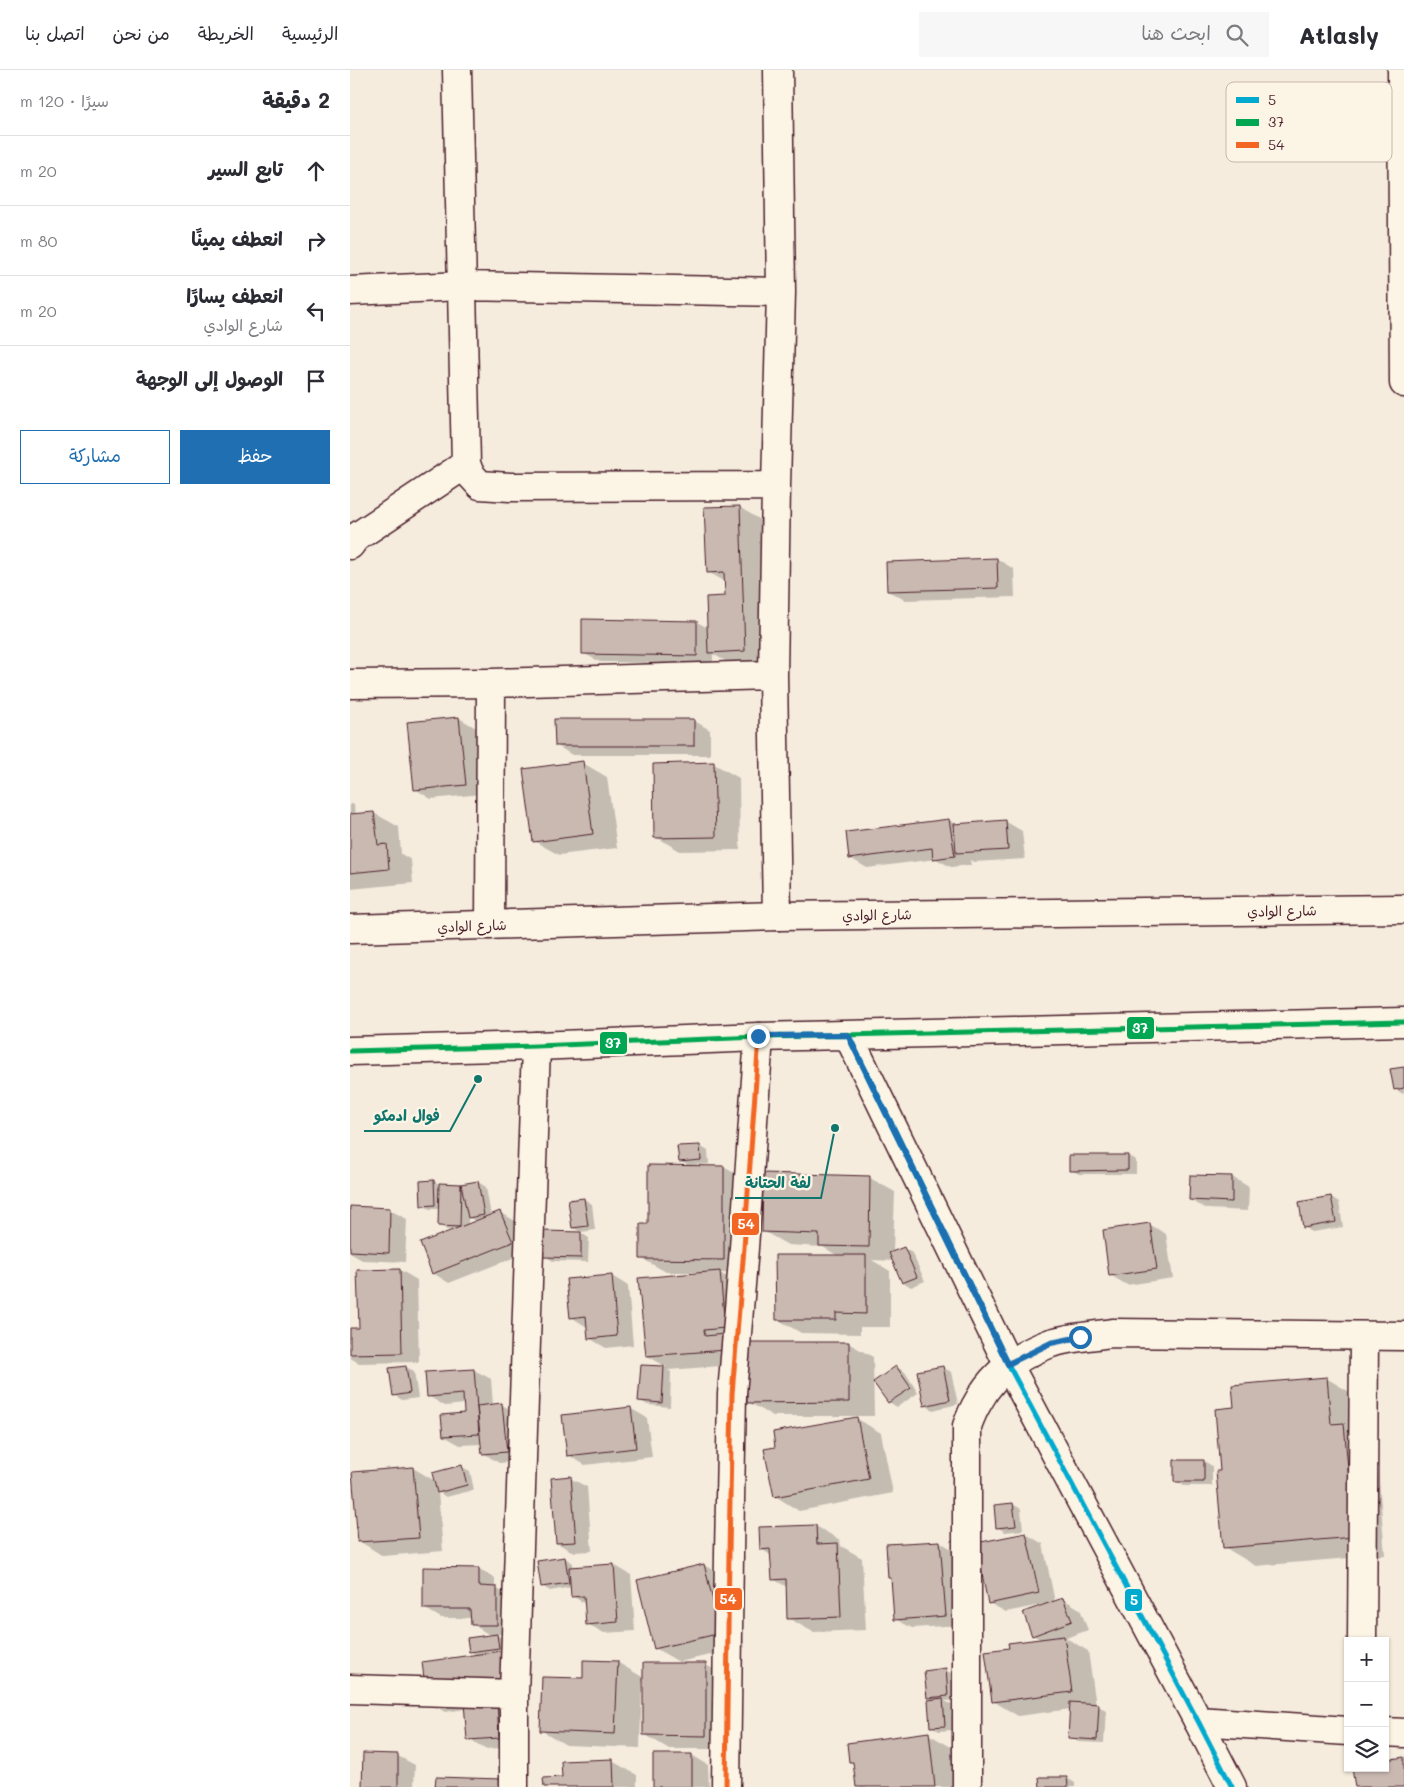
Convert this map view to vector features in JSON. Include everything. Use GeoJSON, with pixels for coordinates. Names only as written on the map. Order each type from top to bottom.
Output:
{"type":"FeatureCollection","features":[{"type":"Feature","properties":{"kind":"street"},"geometry":{"type":"LineString","coordinates":[[457,70],[466,464],[470,474],[480,485],[510,487],[776,486]]}},
{"type":"Feature","properties":{"kind":"street"},"geometry":{"type":"LineString","coordinates":[[777,916],[773,675],[781,292],[778,70]]}},
{"type":"Feature","properties":{"kind":"street"},"geometry":{"type":"LineString","coordinates":[[1402,70],[1404,383]]}},
{"type":"Feature","properties":{"kind":"street"},"geometry":{"type":"LineString","coordinates":[[350,291],[462,286],[781,292]]}},
{"type":"Feature","properties":{"kind":"street"},"geometry":{"type":"LineString","coordinates":[[350,545],[355,538],[466,464]]}},
{"type":"Feature","properties":{"kind":"street"},"geometry":{"type":"LineString","coordinates":[[350,684],[491,683],[773,675]]}},
{"type":"Feature","properties":{"kind":"street"},"geometry":{"type":"LineString","coordinates":[[490,925],[491,683]]}},
{"type":"Feature","properties":{"kind":"street","name":"شارع الوادي"},"geometry":{"type":"LineString","coordinates":[[350,929],[777,916],[1404,910]]}},
{"type":"Feature","properties":{"kind":"street"},"geometry":{"type":"LineString","coordinates":[[350,1051],[536,1046],[758,1036],[1404,1022]]}},
{"type":"Feature","properties":{"kind":"street"},"geometry":{"type":"LineString","coordinates":[[848,1035],[1008,1364],[1232,1787]]}},
{"type":"Feature","properties":{"kind":"street"},"geometry":{"type":"LineString","coordinates":[[726,1787],[728,1553],[732,1394],[758,1036]]}},
{"type":"Feature","properties":{"kind":"street"},"geometry":{"type":"LineString","coordinates":[[514,1787],[514,1694],[536,1046]]}},
{"type":"Feature","properties":{"kind":"street"},"geometry":{"type":"LineString","coordinates":[[967,1787],[967,1426],[989,1384],[1008,1364],[1051,1343],[1112,1333],[1404,1336]]}},
{"type":"Feature","properties":{"kind":"street"},"geometry":{"type":"LineString","coordinates":[[1362,1637],[1364,1337]]}},
{"type":"Feature","properties":{"kind":"street"},"geometry":{"type":"LineString","coordinates":[[350,1690],[514,1694]]}},
{"type":"Feature","properties":{"kind":"street"},"geometry":{"type":"LineString","coordinates":[[1198,1720],[1344,1731]]}},
{"type":"Feature","properties":{"kind":"street"},"geometry":{"type":"LineString","coordinates":[[1389,1732],[1404,1733]]}},
{"type":"Feature","properties":{"kind":"building"},"geometry":{"type":"Polygon","coordinates":[[[740,506],[745,651],[708,653],[706,597],[725,596],[724,572],[707,573],[704,507],[740,506]]]}},
{"type":"Feature","properties":{"kind":"building"},"geometry":{"type":"Polygon","coordinates":[[[997,558],[998,588],[887,591],[886,562],[997,558]]]}},
{"type":"Feature","properties":{"kind":"building"},"geometry":{"type":"Polygon","coordinates":[[[582,619],[697,621],[697,656],[582,654],[582,619]]]}},
{"type":"Feature","properties":{"kind":"building"},"geometry":{"type":"Polygon","coordinates":[[[459,717],[466,785],[414,790],[407,722],[459,717]]]}},
{"type":"Feature","properties":{"kind":"building"},"geometry":{"type":"Polygon","coordinates":[[[554,719],[694,719],[694,746],[555,746],[554,719]]]}},
{"type":"Feature","properties":{"kind":"building"},"geometry":{"type":"Polygon","coordinates":[[[583,761],[593,834],[533,842],[523,769],[583,761]]]}},
{"type":"Feature","properties":{"kind":"building"},"geometry":{"type":"Polygon","coordinates":[[[714,762],[716,837],[654,838],[653,764],[714,762]]]}},
{"type":"Feature","properties":{"kind":"building"},"geometry":{"type":"Polygon","coordinates":[[[374,812],[378,845],[387,844],[389,869],[350,873],[350,814],[374,812]]]}},
{"type":"Feature","properties":{"kind":"building"},"geometry":{"type":"Polygon","coordinates":[[[949,819],[955,856],[933,859],[932,848],[849,859],[846,832],[949,819]]]}},
{"type":"Feature","properties":{"kind":"building"},"geometry":{"type":"Polygon","coordinates":[[[1006,820],[1008,850],[956,853],[954,824],[1006,820]]]}},
{"type":"Feature","properties":{"kind":"building"},"geometry":{"type":"Polygon","coordinates":[[[1404,1067],[1404,1088],[1394,1090],[1390,1069],[1404,1067]]]}},
{"type":"Feature","properties":{"kind":"building"},"geometry":{"type":"Polygon","coordinates":[[[700,1145],[701,1160],[679,1162],[677,1146],[700,1145]]]}},
{"type":"Feature","properties":{"kind":"building"},"geometry":{"type":"Polygon","coordinates":[[[1069,1155],[1128,1155],[1128,1170],[1069,1171],[1069,1155]]]}},
{"type":"Feature","properties":{"kind":"building"},"geometry":{"type":"Polygon","coordinates":[[[648,1165],[724,1166],[724,1260],[640,1259],[640,1224],[648,1224],[648,1165]]]}},
{"type":"Feature","properties":{"kind":"building"},"geometry":{"type":"Polygon","coordinates":[[[763,1173],[870,1176],[869,1247],[819,1246],[819,1234],[762,1232],[763,1173]]]}},
{"type":"Feature","properties":{"kind":"building"},"geometry":{"type":"Polygon","coordinates":[[[1190,1175],[1232,1176],[1232,1202],[1189,1200],[1190,1175]]]}},
{"type":"Feature","properties":{"kind":"building"},"geometry":{"type":"Polygon","coordinates":[[[434,1180],[435,1205],[421,1206],[420,1181],[434,1180]]]}},
{"type":"Feature","properties":{"kind":"building"},"geometry":{"type":"Polygon","coordinates":[[[478,1181],[484,1215],[468,1218],[461,1184],[478,1181]]]}},
{"type":"Feature","properties":{"kind":"building"},"geometry":{"type":"Polygon","coordinates":[[[439,1183],[461,1184],[460,1227],[438,1226],[439,1183]]]}},
{"type":"Feature","properties":{"kind":"building"},"geometry":{"type":"Polygon","coordinates":[[[1331,1196],[1336,1222],[1303,1228],[1299,1202],[1331,1196]]]}},
{"type":"Feature","properties":{"kind":"building"},"geometry":{"type":"Polygon","coordinates":[[[584,1198],[588,1226],[572,1228],[568,1200],[584,1198]]]}},
{"type":"Feature","properties":{"kind":"building"},"geometry":{"type":"Polygon","coordinates":[[[350,1206],[390,1208],[389,1253],[350,1251],[350,1206]]]}},
{"type":"Feature","properties":{"kind":"building"},"geometry":{"type":"Polygon","coordinates":[[[500,1211],[513,1242],[432,1274],[420,1243],[500,1211]]]}},
{"type":"Feature","properties":{"kind":"building"},"geometry":{"type":"Polygon","coordinates":[[[1150,1223],[1157,1269],[1109,1276],[1103,1230],[1150,1223]]]}},
{"type":"Feature","properties":{"kind":"building"},"geometry":{"type":"Polygon","coordinates":[[[544,1231],[581,1232],[581,1258],[543,1257],[544,1231]]]}},
{"type":"Feature","properties":{"kind":"building"},"geometry":{"type":"Polygon","coordinates":[[[904,1247],[917,1277],[902,1283],[889,1253],[904,1247]]]}},
{"type":"Feature","properties":{"kind":"building"},"geometry":{"type":"Polygon","coordinates":[[[775,1255],[866,1255],[866,1314],[836,1313],[836,1320],[776,1320],[775,1255]]]}},
{"type":"Feature","properties":{"kind":"building"},"geometry":{"type":"Polygon","coordinates":[[[400,1269],[402,1353],[350,1354],[350,1328],[359,1328],[357,1270],[400,1269]]]}},
{"type":"Feature","properties":{"kind":"building"},"geometry":{"type":"Polygon","coordinates":[[[720,1271],[725,1328],[704,1330],[705,1336],[725,1334],[726,1350],[646,1356],[638,1278],[720,1271]]]}},
{"type":"Feature","properties":{"kind":"building"},"geometry":{"type":"Polygon","coordinates":[[[612,1275],[617,1336],[588,1339],[586,1316],[570,1318],[566,1279],[612,1275]]]}},
{"type":"Feature","properties":{"kind":"building"},"geometry":{"type":"Polygon","coordinates":[[[746,1342],[849,1342],[849,1402],[747,1403],[746,1342]]]}},
{"type":"Feature","properties":{"kind":"building"},"geometry":{"type":"Polygon","coordinates":[[[641,1365],[664,1366],[662,1403],[638,1401],[641,1365]]]}},
{"type":"Feature","properties":{"kind":"building"},"geometry":{"type":"Polygon","coordinates":[[[406,1366],[410,1393],[393,1396],[389,1368],[406,1366]]]}},
{"type":"Feature","properties":{"kind":"building"},"geometry":{"type":"Polygon","coordinates":[[[896,1366],[911,1388],[888,1403],[873,1382],[896,1366]]]}},
{"type":"Feature","properties":{"kind":"building"},"geometry":{"type":"Polygon","coordinates":[[[943,1366],[950,1400],[924,1406],[917,1371],[943,1366]]]}},
{"type":"Feature","properties":{"kind":"building"},"geometry":{"type":"Polygon","coordinates":[[[474,1369],[479,1434],[443,1436],[441,1415],[464,1413],[463,1394],[427,1397],[425,1372],[474,1369]]]}},
{"type":"Feature","properties":{"kind":"building"},"geometry":{"type":"Polygon","coordinates":[[[1327,1377],[1331,1424],[1344,1423],[1354,1537],[1223,1548],[1216,1471],[1220,1471],[1215,1409],[1234,1407],[1232,1385],[1327,1377]]]}},
{"type":"Feature","properties":{"kind":"building"},"geometry":{"type":"Polygon","coordinates":[[[502,1403],[507,1452],[482,1454],[477,1406],[502,1403]]]}},
{"type":"Feature","properties":{"kind":"building"},"geometry":{"type":"Polygon","coordinates":[[[631,1407],[636,1448],[567,1456],[562,1415],[631,1407]]]}},
{"type":"Feature","properties":{"kind":"building"},"geometry":{"type":"Polygon","coordinates":[[[857,1417],[869,1479],[774,1497],[764,1449],[775,1447],[773,1432],[857,1417]]]}},
{"type":"Feature","properties":{"kind":"building"},"geometry":{"type":"Polygon","coordinates":[[[1174,1460],[1204,1460],[1204,1482],[1174,1482],[1174,1460]]]}},
{"type":"Feature","properties":{"kind":"building"},"geometry":{"type":"Polygon","coordinates":[[[462,1465],[467,1485],[437,1493],[432,1473],[462,1465]]]}},
{"type":"Feature","properties":{"kind":"building"},"geometry":{"type":"Polygon","coordinates":[[[413,1467],[419,1538],[358,1542],[352,1472],[413,1467]]]}},
{"type":"Feature","properties":{"kind":"building"},"geometry":{"type":"Polygon","coordinates":[[[571,1476],[576,1542],[556,1543],[551,1478],[571,1476]]]}},
{"type":"Feature","properties":{"kind":"building"},"geometry":{"type":"Polygon","coordinates":[[[1013,1503],[1016,1526],[996,1528],[994,1505],[1013,1503]]]}},
{"type":"Feature","properties":{"kind":"building"},"geometry":{"type":"Polygon","coordinates":[[[816,1525],[817,1544],[838,1543],[841,1617],[787,1619],[786,1579],[772,1580],[770,1549],[760,1550],[759,1527],[816,1525]]]}},
{"type":"Feature","properties":{"kind":"building"},"geometry":{"type":"Polygon","coordinates":[[[1026,1533],[1039,1593],[988,1604],[976,1543],[1026,1533]]]}},
{"type":"Feature","properties":{"kind":"building"},"geometry":{"type":"Polygon","coordinates":[[[940,1541],[946,1616],[894,1620],[891,1578],[888,1578],[886,1544],[940,1541]]]}},
{"type":"Feature","properties":{"kind":"building"},"geometry":{"type":"Polygon","coordinates":[[[565,1557],[569,1583],[541,1587],[537,1561],[565,1557]]]}},
{"type":"Feature","properties":{"kind":"building"},"geometry":{"type":"Polygon","coordinates":[[[614,1564],[618,1622],[586,1625],[584,1596],[571,1597],[569,1567],[614,1564]]]}},
{"type":"Feature","properties":{"kind":"building"},"geometry":{"type":"Polygon","coordinates":[[[704,1564],[721,1633],[654,1649],[637,1580],[704,1564]]]}},
{"type":"Feature","properties":{"kind":"building"},"geometry":{"type":"Polygon","coordinates":[[[423,1567],[479,1568],[479,1586],[497,1587],[497,1625],[471,1625],[470,1609],[423,1609],[423,1567]]]}},
{"type":"Feature","properties":{"kind":"building"},"geometry":{"type":"Polygon","coordinates":[[[1063,1598],[1072,1621],[1032,1636],[1023,1612],[1063,1598]]]}},
{"type":"Feature","properties":{"kind":"building"},"geometry":{"type":"Polygon","coordinates":[[[497,1634],[499,1648],[469,1652],[467,1638],[497,1634]]]}},
{"type":"Feature","properties":{"kind":"building"},"geometry":{"type":"Polygon","coordinates":[[[1064,1636],[1072,1692],[992,1702],[985,1651],[1009,1648],[1008,1643],[1064,1636]]]}},
{"type":"Feature","properties":{"kind":"building"},"geometry":{"type":"Polygon","coordinates":[[[501,1651],[507,1692],[427,1703],[422,1662],[501,1651]]]}},
{"type":"Feature","properties":{"kind":"building"},"geometry":{"type":"Polygon","coordinates":[[[583,1660],[618,1661],[615,1734],[540,1731],[542,1677],[583,1678],[583,1660]]]}},
{"type":"Feature","properties":{"kind":"building"},"geometry":{"type":"Polygon","coordinates":[[[643,1663],[706,1663],[706,1736],[643,1735],[643,1663]]]}},
{"type":"Feature","properties":{"kind":"building"},"geometry":{"type":"Polygon","coordinates":[[[946,1668],[948,1696],[927,1698],[924,1671],[946,1668]]]}},
{"type":"Feature","properties":{"kind":"building"},"geometry":{"type":"Polygon","coordinates":[[[943,1698],[945,1726],[930,1727],[928,1700],[943,1698]]]}},
{"type":"Feature","properties":{"kind":"building"},"geometry":{"type":"Polygon","coordinates":[[[497,1701],[499,1738],[467,1740],[464,1703],[497,1701]]]}},
{"type":"Feature","properties":{"kind":"building"},"geometry":{"type":"Polygon","coordinates":[[[1070,1702],[1099,1704],[1097,1740],[1068,1738],[1070,1702]]]}},
{"type":"Feature","properties":{"kind":"building"},"geometry":{"type":"Polygon","coordinates":[[[929,1732],[935,1787],[856,1787],[853,1762],[849,1762],[847,1743],[929,1732]]]}},
{"type":"Feature","properties":{"kind":"building"},"geometry":{"type":"Polygon","coordinates":[[[363,1753],[398,1754],[398,1787],[362,1787],[363,1753]]]}},
{"type":"Feature","properties":{"kind":"building"},"geometry":{"type":"Polygon","coordinates":[[[653,1754],[692,1754],[692,1787],[653,1787],[653,1754]]]}},
{"type":"Feature","properties":{"kind":"building"},"geometry":{"type":"Polygon","coordinates":[[[1404,1757],[1404,1787],[1355,1787],[1353,1772],[1389,1772],[1389,1759],[1404,1757]]]}},
{"type":"Feature","properties":{"kind":"building"},"geometry":{"type":"Polygon","coordinates":[[[613,1759],[614,1787],[544,1787],[543,1778],[562,1777],[561,1761],[613,1759]]]}},
{"type":"Feature","properties":{"kind":"building"},"geometry":{"type":"Polygon","coordinates":[[[436,1777],[502,1779],[502,1787],[435,1787],[436,1777]]]}},
{"type":"Feature","properties":{"kind":"building"},"geometry":{"type":"Polygon","coordinates":[[[1039,1777],[1067,1777],[1068,1787],[1040,1787],[1039,1777]]]}},
{"type":"Feature","properties":{"kind":"transit line","name":"37"},"geometry":{"type":"LineString","coordinates":[[350,1051],[759,1037],[1404,1022]]}},
{"type":"Feature","properties":{"kind":"transit line","name":"5"},"geometry":{"type":"LineString","coordinates":[[848,1035],[1008,1364],[1232,1787]]}},
{"type":"Feature","properties":{"kind":"transit line","name":"54"},"geometry":{"type":"LineString","coordinates":[[726,1787],[732,1394],[759,1037]]}},
{"type":"Feature","properties":{"kind":"place","name":"فوال ادمكو"},"geometry":{"type":"Point","coordinates":[478,1079]}},
{"type":"Feature","properties":{"kind":"place","name":"لفة الحتانة"},"geometry":{"type":"Point","coordinates":[835,1128]}},
{"type":"Feature","properties":{"kind":"route"},"geometry":{"type":"LineString","coordinates":[[758,1036],[848,1035],[1008,1364],[1051,1343],[1080,1337]]}}]}
